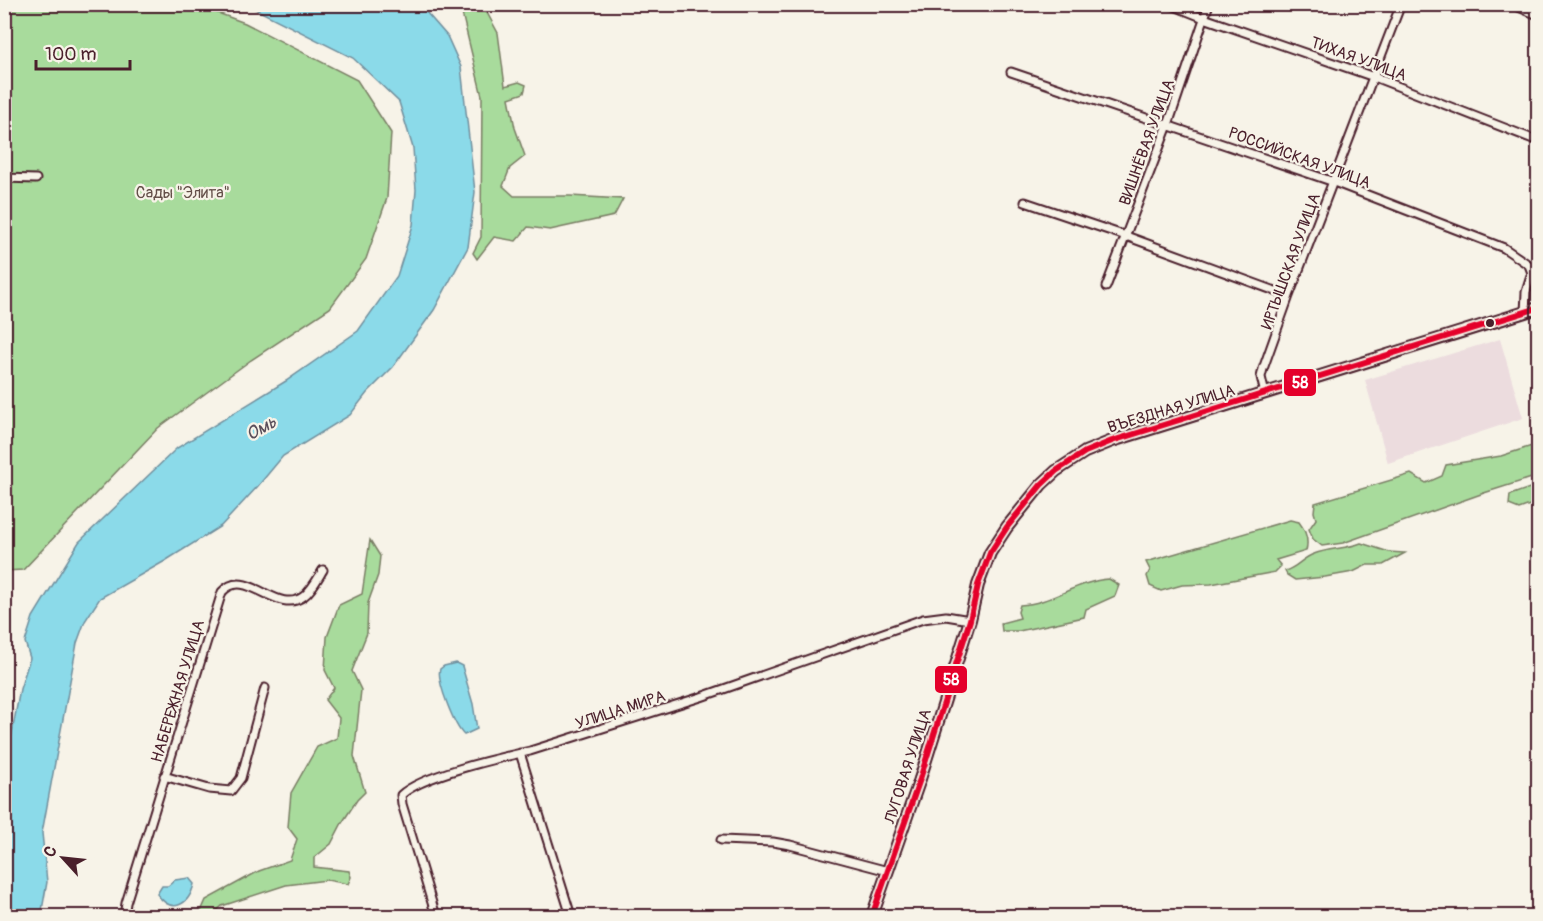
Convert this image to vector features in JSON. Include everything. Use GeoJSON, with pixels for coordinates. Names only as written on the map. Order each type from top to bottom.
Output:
{"type":"FeatureCollection","features":[{"type":"Feature","properties":{"kind":"street","name":"ТИХАЯ УЛИЦА"},"geometry":{"type":"LineString","coordinates":[[1169,4],[1374,76],[1539,141]]}},
{"type":"Feature","properties":{"kind":"street","name":"ВИШНЁВАЯ УЛИЦА"},"geometry":{"type":"LineString","coordinates":[[1106,287],[1168,125],[1209,4]]}},
{"type":"Feature","properties":{"kind":"street","name":"ИРТЫШСКАЯ УЛИЦА"},"geometry":{"type":"LineString","coordinates":[[1265,394],[1261,377],[1289,296],[1401,4]]}},
{"type":"Feature","properties":{"kind":"street"},"geometry":{"type":"LineString","coordinates":[[1511,4],[1539,15]]}},
{"type":"Feature","properties":{"kind":"street","name":"РОССИЙСКАЯ УЛИЦА"},"geometry":{"type":"LineString","coordinates":[[1011,72],[1334,182],[1504,248],[1529,265],[1532,273],[1526,292],[1525,312]]}},
{"type":"Feature","properties":{"kind":"street"},"geometry":{"type":"LineString","coordinates":[[4,178],[36,179]]}},
{"type":"Feature","properties":{"kind":"street"},"geometry":{"type":"LineString","coordinates":[[1025,202],[1126,236],[1289,296]]}},
{"type":"Feature","properties":{"kind":"street","name":"ВЪЕЗДНАЯ УЛИЦА"},"geometry":{"type":"LineString","coordinates":[[969,622],[978,585],[990,553],[1041,486],[1056,471],[1085,452],[1112,441],[1539,308]]}},
{"type":"Feature","properties":{"kind":"street","name":"НАБЕРЕЖНАЯ УЛИЦА"},"geometry":{"type":"LineString","coordinates":[[124,916],[126,903],[222,592],[228,585],[235,583],[286,602],[295,601],[304,596],[324,570]]}},
{"type":"Feature","properties":{"kind":"street","name":"УЛИЦА МИРА"},"geometry":{"type":"LineString","coordinates":[[436,916],[401,795],[408,788],[690,701],[923,619],[946,616],[969,622]]}},
{"type":"Feature","properties":{"kind":"street","name":"ЛУГОВАЯ УЛИЦА"},"geometry":{"type":"LineString","coordinates":[[872,916],[920,779],[969,622]]}},
{"type":"Feature","properties":{"kind":"street"},"geometry":{"type":"LineString","coordinates":[[165,776],[209,789],[231,790],[241,778],[265,688]]}},
{"type":"Feature","properties":{"kind":"street"},"geometry":{"type":"LineString","coordinates":[[520,753],[571,916]]}},
{"type":"Feature","properties":{"kind":"street"},"geometry":{"type":"LineString","coordinates":[[721,840],[790,845],[888,871]]}},
{"type":"Feature","properties":{"kind":"shaded area"},"geometry":{"type":"Polygon","coordinates":[[[1500,339],[1523,418],[1388,463],[1365,380],[1500,339]]]}},
{"type":"Feature","properties":{"kind":"green space","name":"Сады \"Элита\""},"geometry":{"type":"Polygon","coordinates":[[[4,5],[196,5],[245,23],[357,80],[391,133],[387,198],[366,259],[330,308],[251,360],[158,428],[23,570],[5,571],[4,5]]]}},
{"type":"Feature","properties":{"kind":"green space"},"geometry":{"type":"Polygon","coordinates":[[[460,5],[492,5],[485,9],[498,33],[505,86],[519,82],[526,85],[524,93],[509,98],[515,128],[525,156],[510,168],[503,186],[514,196],[623,199],[614,216],[550,230],[528,227],[516,241],[494,237],[477,259],[473,253],[481,237],[482,96],[460,5]]]}},
{"type":"Feature","properties":{"kind":"green space"},"geometry":{"type":"Polygon","coordinates":[[[1538,444],[1538,476],[1343,543],[1322,546],[1313,539],[1309,529],[1316,519],[1315,503],[1411,474],[1426,483],[1442,476],[1446,465],[1501,456],[1538,444]]]}},
{"type":"Feature","properties":{"kind":"green space"},"geometry":{"type":"Polygon","coordinates":[[[1538,485],[1538,502],[1519,509],[1509,505],[1510,495],[1538,485]]]}},
{"type":"Feature","properties":{"kind":"green space"},"geometry":{"type":"Polygon","coordinates":[[[1290,520],[1299,522],[1303,529],[1307,539],[1306,551],[1276,560],[1281,566],[1275,572],[1211,584],[1182,585],[1161,591],[1150,586],[1147,576],[1150,570],[1146,562],[1290,520]]]}},
{"type":"Feature","properties":{"kind":"green space"},"geometry":{"type":"Polygon","coordinates":[[[370,540],[380,556],[378,575],[368,603],[367,633],[352,671],[361,690],[354,756],[365,792],[357,800],[331,844],[314,858],[314,867],[349,871],[351,877],[348,884],[327,880],[286,885],[222,906],[211,916],[199,916],[206,900],[259,871],[290,860],[297,839],[288,827],[291,793],[317,747],[337,738],[339,718],[325,700],[334,688],[325,670],[327,637],[339,605],[362,594],[370,540]]]}},
{"type":"Feature","properties":{"kind":"green space"},"geometry":{"type":"Polygon","coordinates":[[[1361,543],[1389,552],[1405,553],[1383,565],[1367,565],[1353,572],[1325,577],[1295,580],[1285,571],[1314,554],[1361,543]]]}},
{"type":"Feature","properties":{"kind":"green space"},"geometry":{"type":"Polygon","coordinates":[[[1109,579],[1119,585],[1115,596],[1086,609],[1084,617],[1019,631],[1002,631],[1001,623],[1020,618],[1018,612],[1020,605],[1042,601],[1086,584],[1109,579]]]}},
{"type":"Feature","properties":{"kind":"water","name":"Омь"},"geometry":{"type":"Polygon","coordinates":[[[247,5],[420,5],[447,36],[461,67],[475,192],[468,247],[434,310],[393,367],[367,393],[350,415],[283,456],[221,526],[100,598],[85,621],[77,643],[42,833],[47,882],[41,916],[5,916],[5,771],[20,689],[30,658],[25,642],[33,617],[79,542],[177,448],[286,381],[358,331],[397,276],[413,225],[416,190],[413,148],[399,102],[353,58],[247,5]]]}},
{"type":"Feature","properties":{"kind":"water"},"geometry":{"type":"Polygon","coordinates":[[[456,663],[462,666],[473,704],[477,729],[464,735],[447,704],[440,675],[440,669],[444,666],[456,663]]]}},
{"type":"Feature","properties":{"kind":"water"},"geometry":{"type":"Polygon","coordinates":[[[189,878],[194,884],[192,891],[179,905],[168,904],[157,894],[162,886],[168,886],[175,880],[189,878]]]}},
{"type":"Feature","properties":{"kind":"transit line","name":"58"},"geometry":{"type":"LineString","coordinates":[[872,916],[920,779],[970,620],[978,585],[990,553],[1007,527],[1041,485],[1056,471],[1085,452],[1112,441],[1538,308]]}}]}
